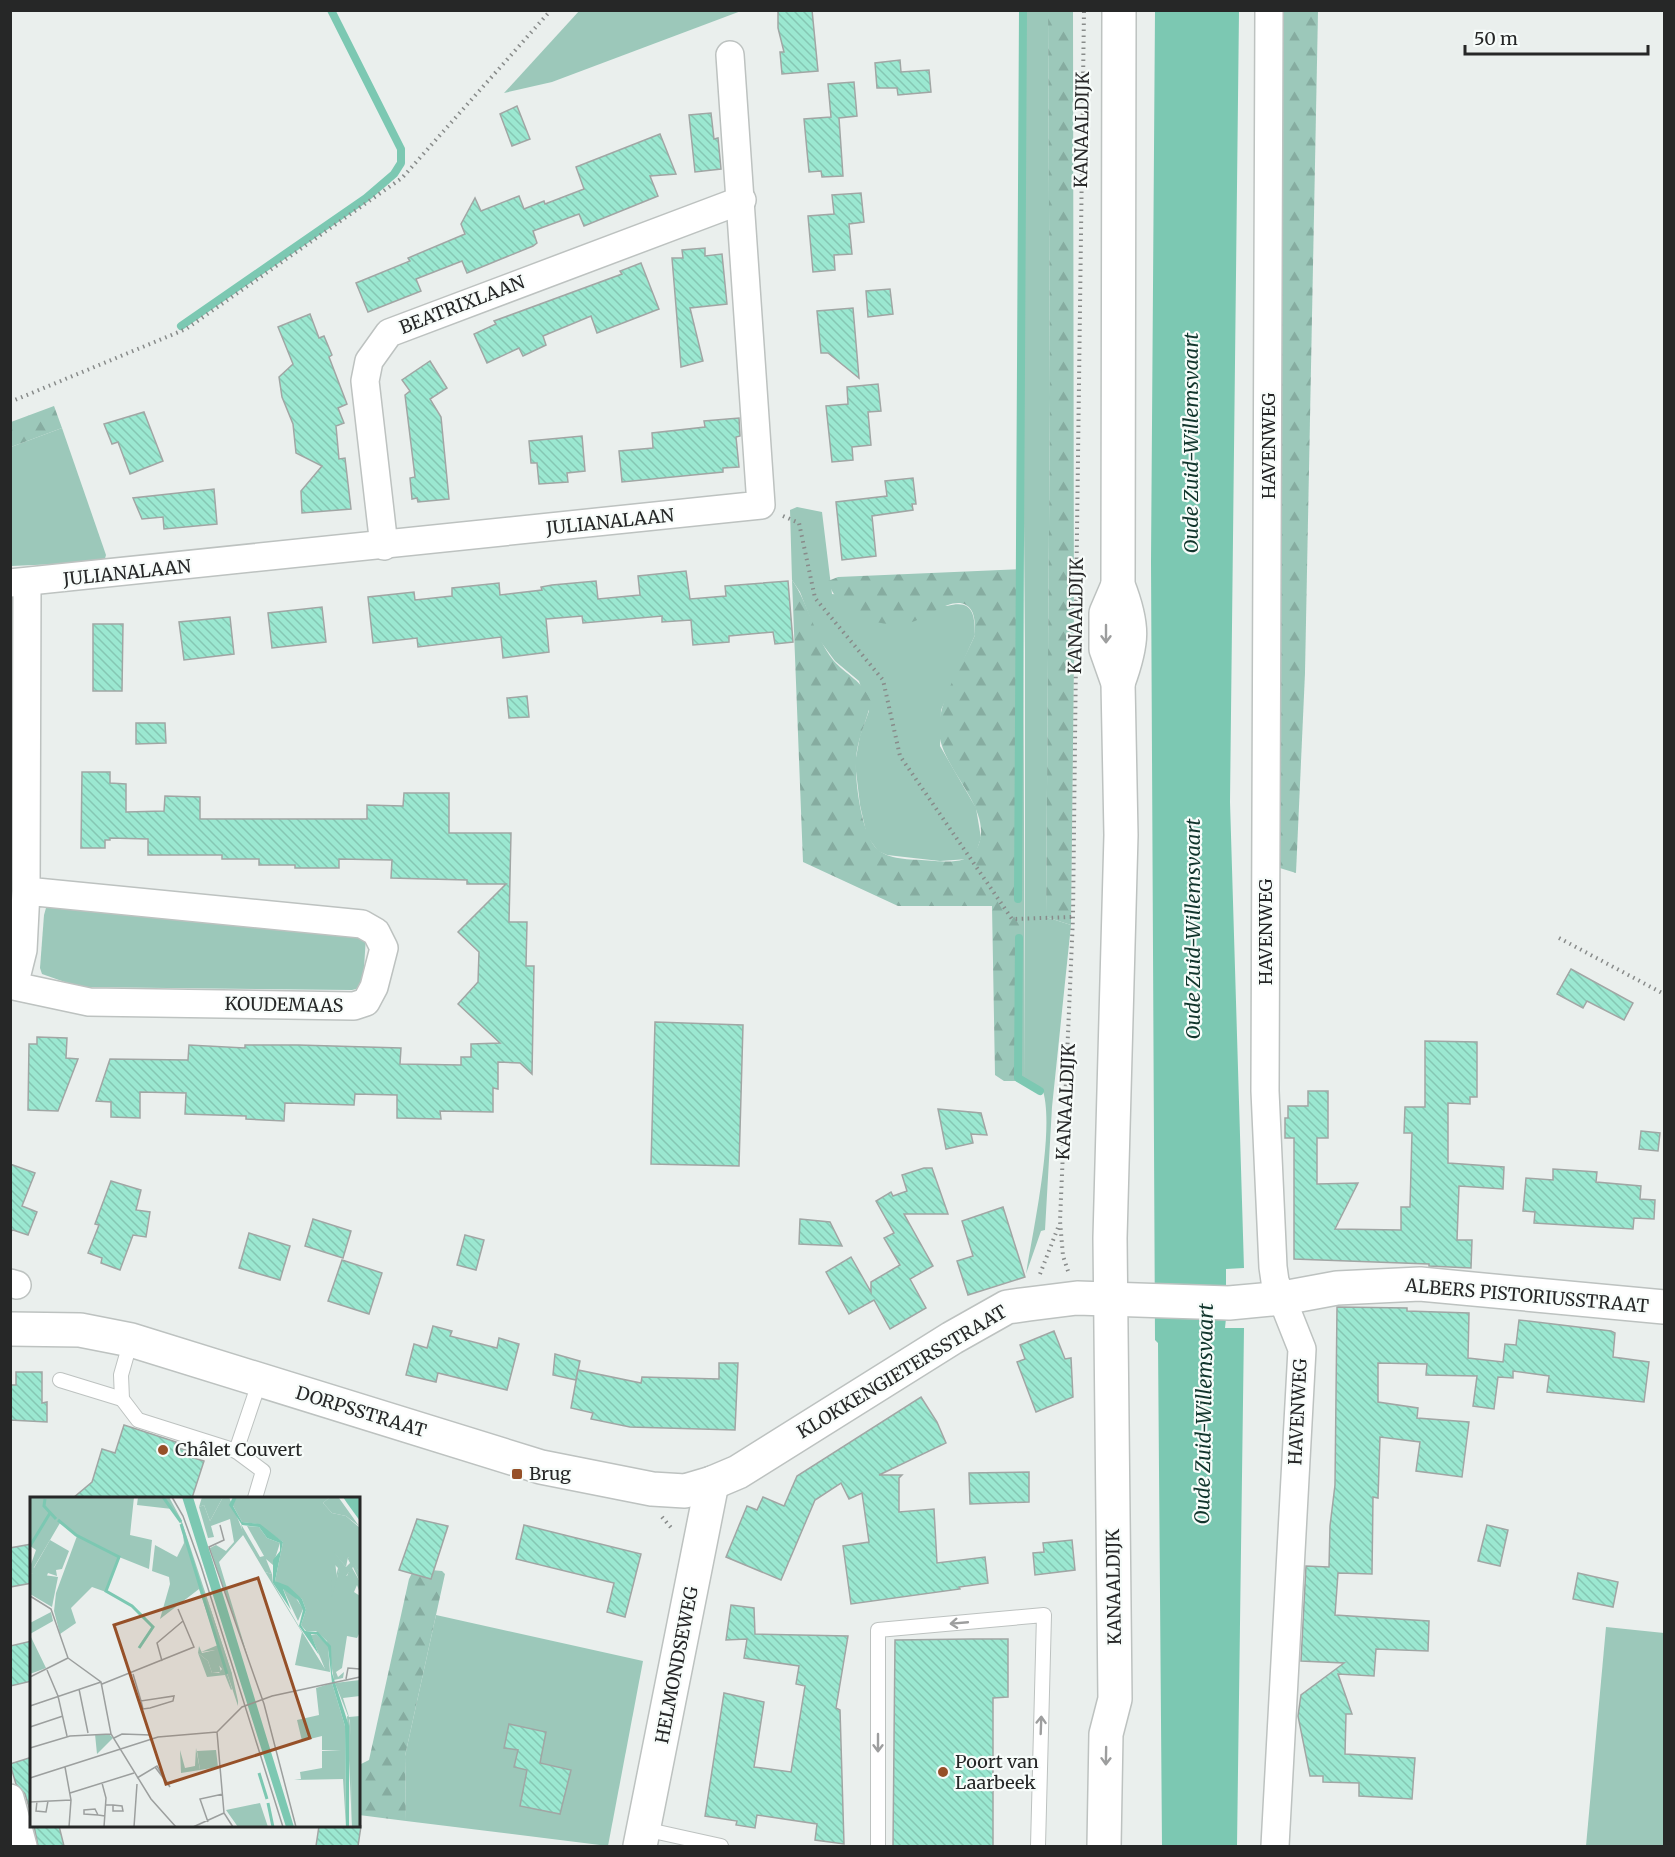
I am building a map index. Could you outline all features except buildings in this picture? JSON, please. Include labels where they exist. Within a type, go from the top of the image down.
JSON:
[{"type":"street","name":"KANAALDIJK","points":[[1104,1846],[1106,1734],[1115,1699],[1110,1299],[1121,835],[1118,683],[1130,650],[1129,614],[1118,585],[1119,10]]},
{"type":"street","name":"HAVENWEG","points":[[1269,10],[1264,1091],[1275,1281],[1302,1349],[1275,1846]]},
{"type":"street","points":[[730,55],[742,200],[761,505]]},
{"type":"street","name":"BEATRIXLAAN","points":[[384,546],[365,381],[369,361],[389,333],[742,200]]},
{"type":"street","name":"JULIANALAAN","points":[[19,584],[761,505]]},
{"type":"street","name":"KOUDEMAAS","points":[[19,584],[26,891],[23,950],[14,986],[89,1002],[354,1006],[366,1002],[384,948],[376,932],[362,924],[26,891]]},
{"type":"street","name":"ALBERS PISTORIUSSTRAAT","points":[[1283,1298],[1337,1288],[1419,1284],[1665,1307]]},
{"type":"street","name":"KLOKKENGIETERSSTRAAT","points":[[712,1483],[738,1472],[1007,1307],[1077,1298],[1229,1303],[1283,1298]]},
{"type":"street","name":"DORPSSTRAAT","points":[[10,1329],[80,1330],[131,1340],[541,1467],[652,1489],[685,1491],[712,1483]]},
{"type":"street","name":"HELMONDSEWEG","points":[[642,1838],[712,1483]]},
{"type":"street","name":"KANAALDIJK","points":[[1115,1699],[1129,1735],[1127,1846]]},
{"type":"street","points":[[10,1798],[23,1846]]},
{"type":"lane","points":[[122,1399],[122,1375],[131,1340]]},
{"type":"lane","points":[[60,1380],[122,1399],[138,1420],[236,1451],[263,1471],[255,1497]]},
{"type":"lane","points":[[236,1451],[260,1380]]},
{"type":"lane","points":[[878,1846],[878,1630],[1044,1615],[1038,1846]]},
{"type":"lane","points":[[642,1838],[721,1846]]},
{"type":"path","points":[[10,402],[186,329],[402,178],[551,10]]},
{"type":"path","name":"KANAALDIJK","points":[[1076,619],[1084,10]]},
{"type":"path","points":[[761,505],[798,523],[815,598],[883,680],[900,756],[1012,919],[1073,917]]},
{"type":"path","name":"KANAALDIJK","points":[[1076,643],[1073,917],[1060,1221],[1064,1256],[1077,1298]]},
{"type":"path","points":[[1559,938],[1665,994]]},
{"type":"path","name":"KANAALDIJK","points":[[1029,1304],[1060,1221]]},
{"type":"green space","points":[[580,10],[741,11],[552,82],[504,93]]},
{"type":"green space","points":[[1020,11],[1048,11],[1050,397],[1046,917],[1071,925],[1052,1107],[1045,1230],[1041,1231],[1026,1274],[1042,1179],[1046,1105],[1042,1088],[1025,1081],[1025,650]]},
{"type":"green space","points":[[1048,11],[1073,11],[1074,656],[1071,925],[1046,917],[1050,397]]},
{"type":"green space","points":[[1277,11],[1318,11],[1305,673],[1296,873],[1270,865]]},
{"type":"green space","points":[[54,406],[62,428],[11,447],[11,422]]},
{"type":"green space","points":[[62,428],[106,555],[104,562],[11,566],[11,447]]},
{"type":"green space","points":[[797,507],[822,512],[832,594],[947,606],[962,604],[967,606],[973,614],[975,635],[941,710],[940,746],[976,808],[981,838],[976,852],[968,859],[940,861],[887,855],[878,851],[867,836],[860,805],[855,763],[860,736],[869,711],[859,681],[835,661],[818,638],[800,592],[792,580],[790,510]]},
{"type":"green space","points":[[1023,569],[1025,1081],[1004,1081],[995,1075],[992,906],[898,906],[803,862],[792,580],[826,650],[838,665],[864,688],[871,701],[858,746],[856,762],[858,797],[864,825],[874,846],[893,857],[952,861],[973,854],[981,835],[980,820],[947,758],[941,743],[939,728],[943,704],[975,635],[972,611],[966,605],[954,603],[915,621],[902,624],[876,622],[863,618],[841,603],[833,593],[828,581],[838,577]]},
{"type":"green space","points":[[53,904],[366,936],[363,984],[360,988],[352,990],[79,987],[42,974],[40,968],[44,915],[46,908]]},
{"type":"green space","points":[[414,1569],[442,1571],[445,1574],[405,1756],[406,1821],[360,1815],[360,1764],[369,1760],[409,1579]]},
{"type":"green space","points":[[436,1615],[643,1661],[608,1846],[406,1821],[405,1756]]},
{"type":"green space","points":[[1606,1627],[1664,1633],[1664,1846],[1586,1846]]},
{"type":"water","name":"Oude Zuid-Willemsvaart","points":[[1155,11],[1239,11],[1230,802],[1244,1268],[1226,1269],[1226,1285],[1229,1289],[1225,1328],[1244,1328],[1237,1846],[1162,1846],[1158,1343],[1155,1340],[1151,562]]},
{"type":"waterway","points":[[181,326],[366,198],[394,174],[401,163],[401,149],[331,10]]},
{"type":"waterway","points":[[1018,899],[1023,10]]},
{"type":"waterway","points":[[1019,938],[1018,1078],[1040,1091]]},
{"type":"place","name":"Châlet Couvert","points":[[163,1450]]},
{"type":"place","name":"Brug","points":[[517,1474]]},
{"type":"place","name":"Poort van Laarbeek","points":[[943,1772]]}]
